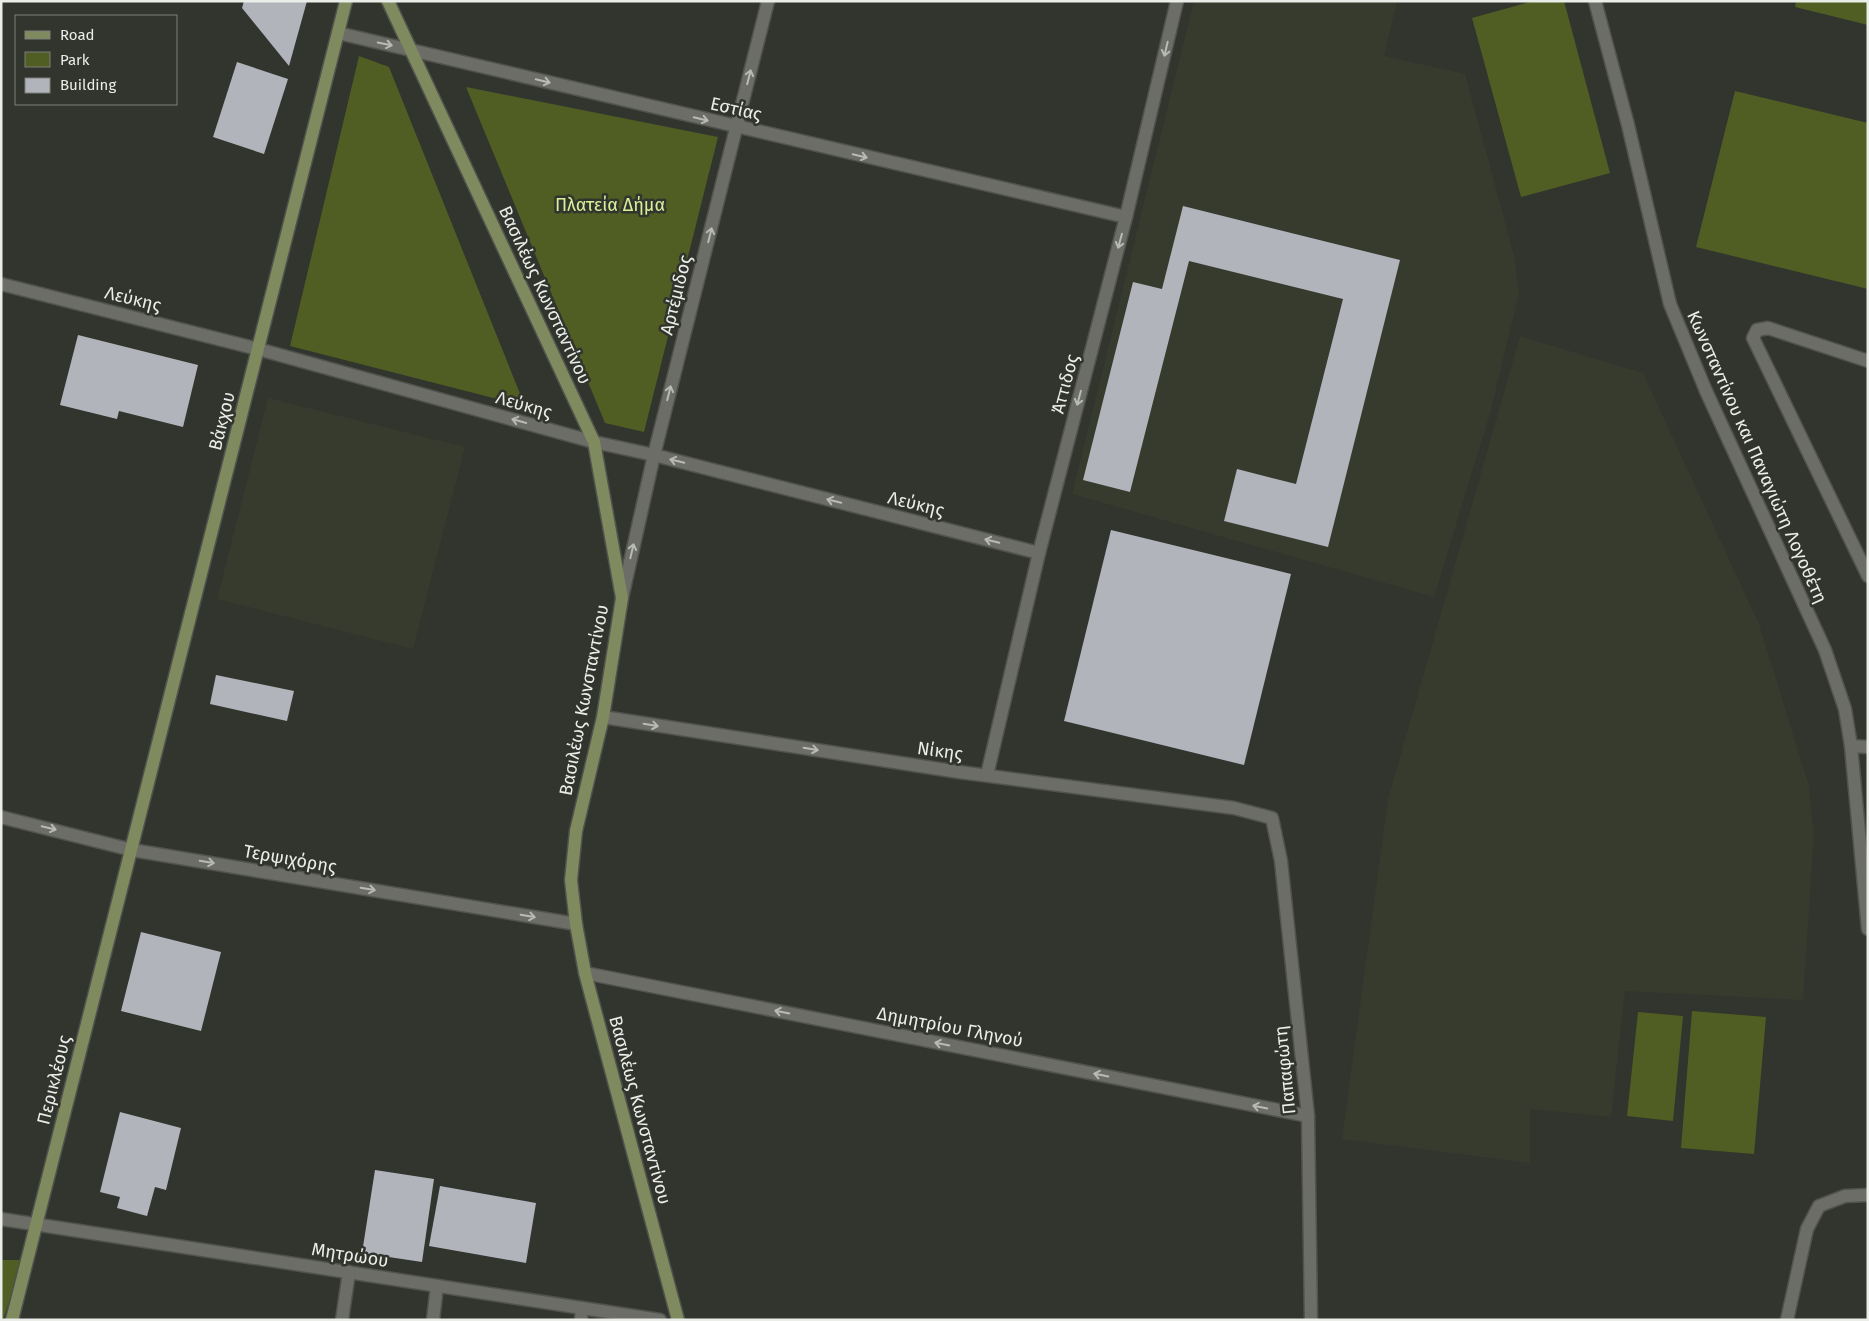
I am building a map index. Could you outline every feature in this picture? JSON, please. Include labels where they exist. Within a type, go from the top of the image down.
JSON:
[{"type":"main road","name":"Βάκχου","points":[[132,850],[346,1]]},
{"type":"main road","name":"Βασιλέως Κωνσταντίνου","points":[[388,1],[594,442],[622,598],[602,717],[576,831],[571,880],[576,924],[585,973],[678,1320]]},
{"type":"main road","name":"Περικλέους","points":[[12,1320],[132,850]]},
{"type":"street","name":"Αρτέμιδος","points":[[622,598],[654,455],[768,1]]},
{"type":"street","name":"Άττιδος","points":[[987,775],[1039,553],[1126,217],[1177,1]]},
{"type":"street","name":"Κωνσταντίνου και Παναγιώτη Λογοθέτη","points":[[1595,1],[1628,125],[1670,304],[1706,391],[1825,650],[1845,709],[1851,746],[1868,929]]},
{"type":"street","name":"Εστίας","points":[[338,33],[737,128],[1126,217]]},
{"type":"street","name":"Λεύκης","points":[[1,284],[258,349],[594,442],[654,455],[1039,553]]},
{"type":"street","points":[[1868,361],[1768,328],[1757,330],[1753,338],[1868,576]]},
{"type":"street","name":"Νίκης","points":[[602,717],[987,775],[1234,808],[1272,818]]},
{"type":"street","points":[[1851,746],[1868,747]]},
{"type":"street","name":"Τερψιχόρης","points":[[1,817],[132,850],[576,924]]},
{"type":"street","name":"Παπαφώτη","points":[[1272,818],[1281,861],[1308,1116],[1311,1320]]},
{"type":"street","name":"Δημητρίου Γληνού","points":[[585,973],[1308,1116]]},
{"type":"street","points":[[1787,1320],[1807,1230],[1819,1206],[1845,1196],[1868,1195]]},
{"type":"street","name":"Μητρώου","points":[[1,1219],[437,1286],[581,1314],[660,1320]]},
{"type":"street","points":[[342,1320],[349,1272]]},
{"type":"street","points":[[433,1320],[437,1286]]},
{"type":"shaded area","points":[[1194,1],[1397,1],[1384,56],[1465,74],[1514,255],[1519,292],[1491,410],[1434,597],[1072,494]]},
{"type":"shaded area","points":[[1520,336],[1643,373],[1759,624],[1809,786],[1814,835],[1803,1000],[1625,991],[1611,1117],[1530,1109],[1530,1163],[1342,1139],[1388,799]]},
{"type":"shaded area","points":[[268,398],[465,447],[413,649],[217,599]]},
{"type":"green space","points":[[1533,1],[1564,1],[1610,173],[1521,197],[1472,18]]},
{"type":"green space","points":[[1796,1],[1868,1],[1868,25],[1795,7]]},
{"type":"green space","points":[[359,56],[389,67],[525,406],[290,346]]},
{"type":"green space","name":"Πλατεία Δήμα","points":[[466,87],[718,137],[644,432],[605,423]]},
{"type":"green space","points":[[1735,91],[1868,123],[1868,289],[1696,247]]},
{"type":"green space","points":[[1692,1011],[1766,1017],[1754,1154],[1681,1148]]},
{"type":"green space","points":[[1638,1012],[1683,1016],[1673,1121],[1627,1116]]},
{"type":"green space","points":[[1,1260],[23,1260],[3,1320],[1,1320]]},
{"type":"building","points":[[244,1],[307,1],[289,66],[242,8]]},
{"type":"building","points":[[237,62],[288,79],[264,154],[213,137]]},
{"type":"building","points":[[1183,206],[1400,260],[1328,547],[1224,521],[1237,469],[1296,484],[1343,299],[1189,261],[1130,492],[1083,480],[1133,282],[1162,289]]},
{"type":"building","points":[[78,335],[198,365],[183,427],[119,411],[117,419],[60,405]]},
{"type":"building","points":[[1111,530],[1291,574],[1244,765],[1064,721]]},
{"type":"building","points":[[216,675],[294,691],[287,721],[210,704]]},
{"type":"building","points":[[141,932],[221,952],[201,1031],[121,1011]]},
{"type":"building","points":[[120,1112],[181,1128],[166,1190],[155,1187],[147,1216],[117,1208],[120,1197],[100,1192]]},
{"type":"building","points":[[375,1170],[434,1179],[422,1262],[362,1253]]},
{"type":"building","points":[[440,1186],[536,1203],[526,1263],[429,1246]]}]
